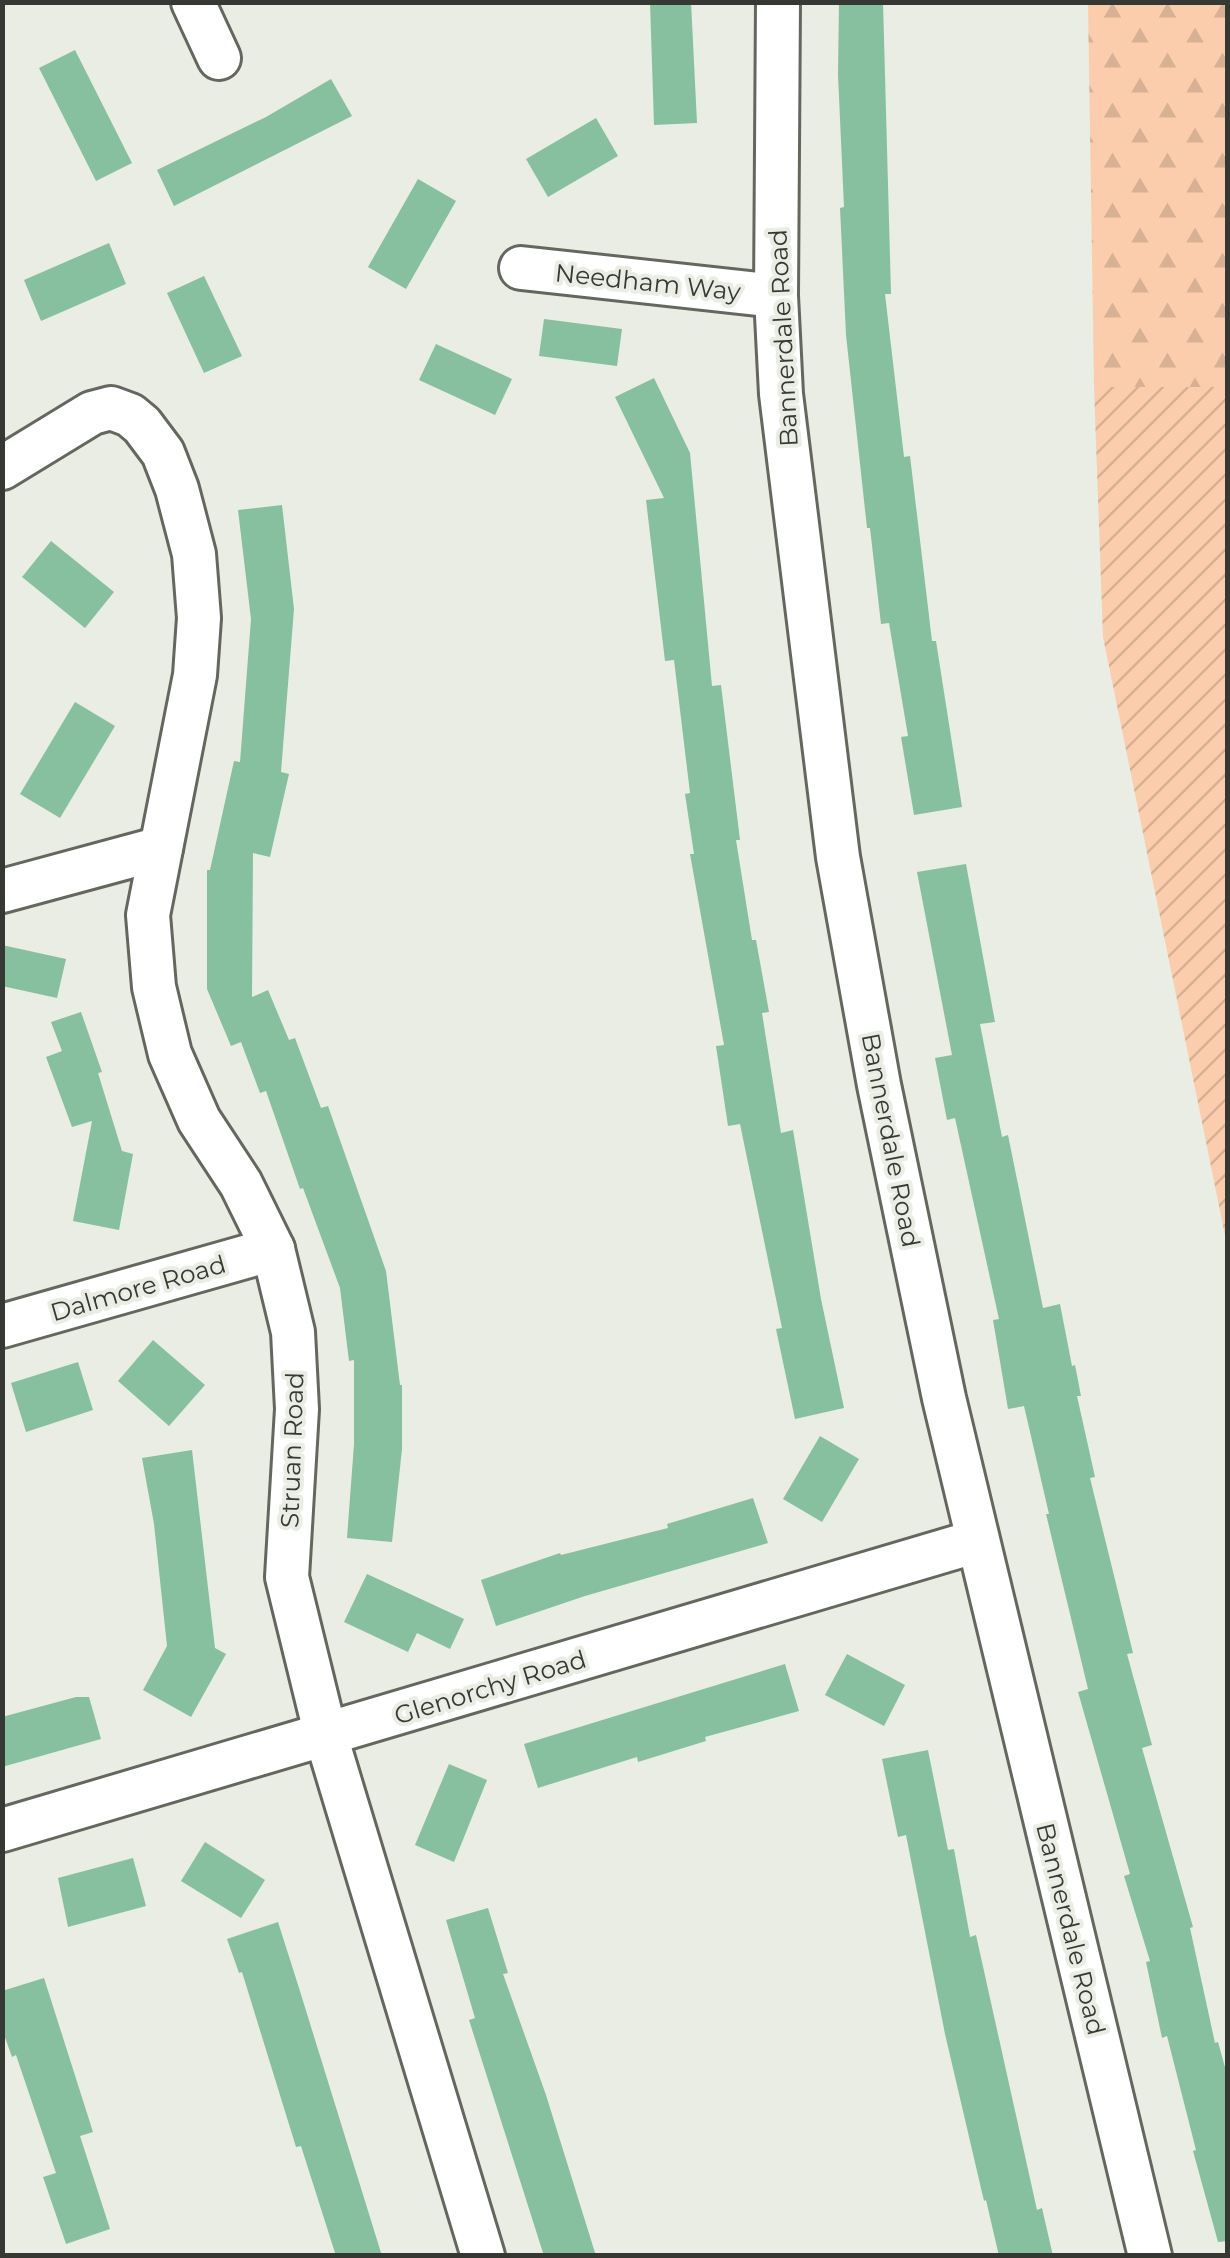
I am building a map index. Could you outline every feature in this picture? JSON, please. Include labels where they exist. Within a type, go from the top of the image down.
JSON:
[{"type":"street","points":[[193,2],[218,58]]},
{"type":"street","name":"Bannerdale Road","points":[[778,2],[776,296],[781,394],[838,857],[879,1085],[944,1398],[1150,2256]]},
{"type":"street","name":"Needham Way","points":[[521,268],[776,296]]},
{"type":"street","name":"Struan Road","points":[[2,468],[104,408],[118,409],[142,424],[163,452],[177,489],[194,554],[199,618],[195,675],[148,915],[154,987],[170,1054],[199,1120],[241,1184],[273,1249],[293,1332],[298,1409],[287,1577],[326,1736],[483,2256]]},
{"type":"street","points":[[2,891],[161,848]]},
{"type":"street","name":"Dalmore Road","points":[[2,1326],[273,1249]]},
{"type":"street","name":"Glenorchy Road","points":[[2,1830],[977,1541]]},
{"type":"green space","points":[[1088,3],[1227,3],[1227,387],[1094,387]]},
{"type":"green space","points":[[1094,387],[1227,387],[1227,1245],[1103,637]]},
{"type":"building","points":[[650,2],[691,2],[697,123],[654,125]]},
{"type":"building","points":[[839,2],[883,2],[891,294],[885,294],[904,457],[910,456],[932,641],[936,641],[962,807],[914,815],[901,737],[908,736],[889,623],[881,624],[867,528],[846,335],[840,208],[844,207]]},
{"type":"building","points":[[75,50],[132,163],[96,181],[39,68]]},
{"type":"building","points":[[331,79],[352,116],[174,206],[157,170],[266,117]]},
{"type":"building","points":[[596,118],[618,156],[548,197],[526,159]]},
{"type":"building","points":[[418,179],[456,201],[406,289],[368,267]]},
{"type":"building","points":[[109,243],[126,284],[41,321],[24,280]]},
{"type":"building","points":[[204,276],[242,356],[204,373],[167,293]]},
{"type":"building","points":[[544,319],[622,329],[617,366],[539,356]]},
{"type":"building","points":[[436,344],[512,379],[495,415],[419,380]]},
{"type":"building","points":[[654,378],[690,453],[712,686],[721,685],[740,840],[736,840],[752,940],[756,940],[769,1012],[762,1013],[781,1133],[793,1130],[844,1408],[795,1419],[776,1329],[782,1328],[740,1124],[728,1126],[716,1046],[724,1045],[690,854],[694,854],[685,794],[690,793],[674,660],[665,661],[646,500],[664,498],[615,397]]},
{"type":"building","points":[[282,505],[294,609],[281,772],[289,774],[270,857],[253,853],[252,997],[268,990],[289,1040],[295,1038],[321,1108],[328,1106],[386,1271],[402,1385],[402,1449],[392,1542],[347,1538],[354,1444],[354,1360],[349,1361],[340,1288],[266,1091],[260,1093],[241,1042],[231,1046],[207,989],[207,870],[234,761],[240,762],[251,619],[238,510]]},
{"type":"building","points":[[51,541],[114,592],[85,628],[22,577]]},
{"type":"building","points":[[75,702],[115,726],[60,818],[20,794]]},
{"type":"building","points":[[966,864],[995,1022],[980,1024],[1002,1137],[1008,1135],[1043,1308],[1060,1304],[1072,1366],[1075,1365],[1081,1396],[1077,1396],[1095,1477],[1090,1478],[1133,1653],[1127,1654],[1152,1745],[1142,1748],[1193,1927],[1190,1928],[1215,2043],[1218,2042],[1228,2078],[1228,2241],[1218,2242],[1167,2036],[1162,2038],[1146,1962],[1150,1961],[1124,1876],[1130,1874],[1078,1692],[1088,1689],[1024,1406],[1008,1409],[993,1320],[999,1319],[955,1118],[947,1120],[935,1058],[952,1055],[917,872]]},
{"type":"building","points":[[2,945],[66,959],[57,998],[2,986]]},
{"type":"building","points":[[81,1012],[102,1072],[98,1073],[122,1151],[133,1154],[119,1230],[73,1221],[92,1121],[72,1127],[46,1057],[62,1051],[51,1022]]},
{"type":"building","points":[[153,1340],[205,1385],[169,1426],[118,1381]]},
{"type":"building","points":[[78,1362],[93,1410],[26,1432],[11,1383]]},
{"type":"building","points":[[820,1436],[859,1459],[822,1522],[783,1499]]},
{"type":"building","points":[[192,1450],[215,1648],[226,1654],[191,1717],[143,1690],[167,1646],[154,1524],[142,1458]]},
{"type":"building","points":[[753,1498],[768,1543],[496,1626],[481,1580],[560,1553],[668,1528],[667,1524]]},
{"type":"building","points":[[367,1574],[464,1619],[450,1649],[417,1633],[408,1652],[344,1622]]},
{"type":"building","points":[[847,1654],[905,1685],[884,1726],[825,1695]]},
{"type":"building","points":[[785,1664],[799,1711],[705,1737],[706,1741],[638,1762],[637,1757],[538,1788],[524,1744]]},
{"type":"building","points":[[89,1697],[101,1739],[2,1767],[2,1717]]},
{"type":"building","points":[[928,1750],[948,1850],[954,1849],[970,1937],[976,1935],[1037,2210],[1042,2208],[1053,2256],[999,2256],[984,2201],[945,2034],[906,1835],[898,1837],[882,1759]]},
{"type":"building","points":[[449,1764],[487,1780],[454,1862],[415,1845]]},
{"type":"building","points":[[205,1842],[265,1880],[241,1918],[181,1881]]},
{"type":"building","points":[[133,1858],[146,1906],[68,1927],[58,1878]]},
{"type":"building","points":[[488,1908],[508,1973],[503,1974],[596,2256],[544,2256],[469,2020],[475,2018],[446,1920]]},
{"type":"building","points":[[278,1922],[382,2256],[336,2256],[301,2146],[296,2147],[242,1972],[239,1973],[227,1939]]},
{"type":"building","points":[[44,1978],[93,2132],[80,2136],[110,2229],[66,2244],[43,2177],[56,2173],[16,2055],[12,2057],[2,2029],[2,1991]]}]
